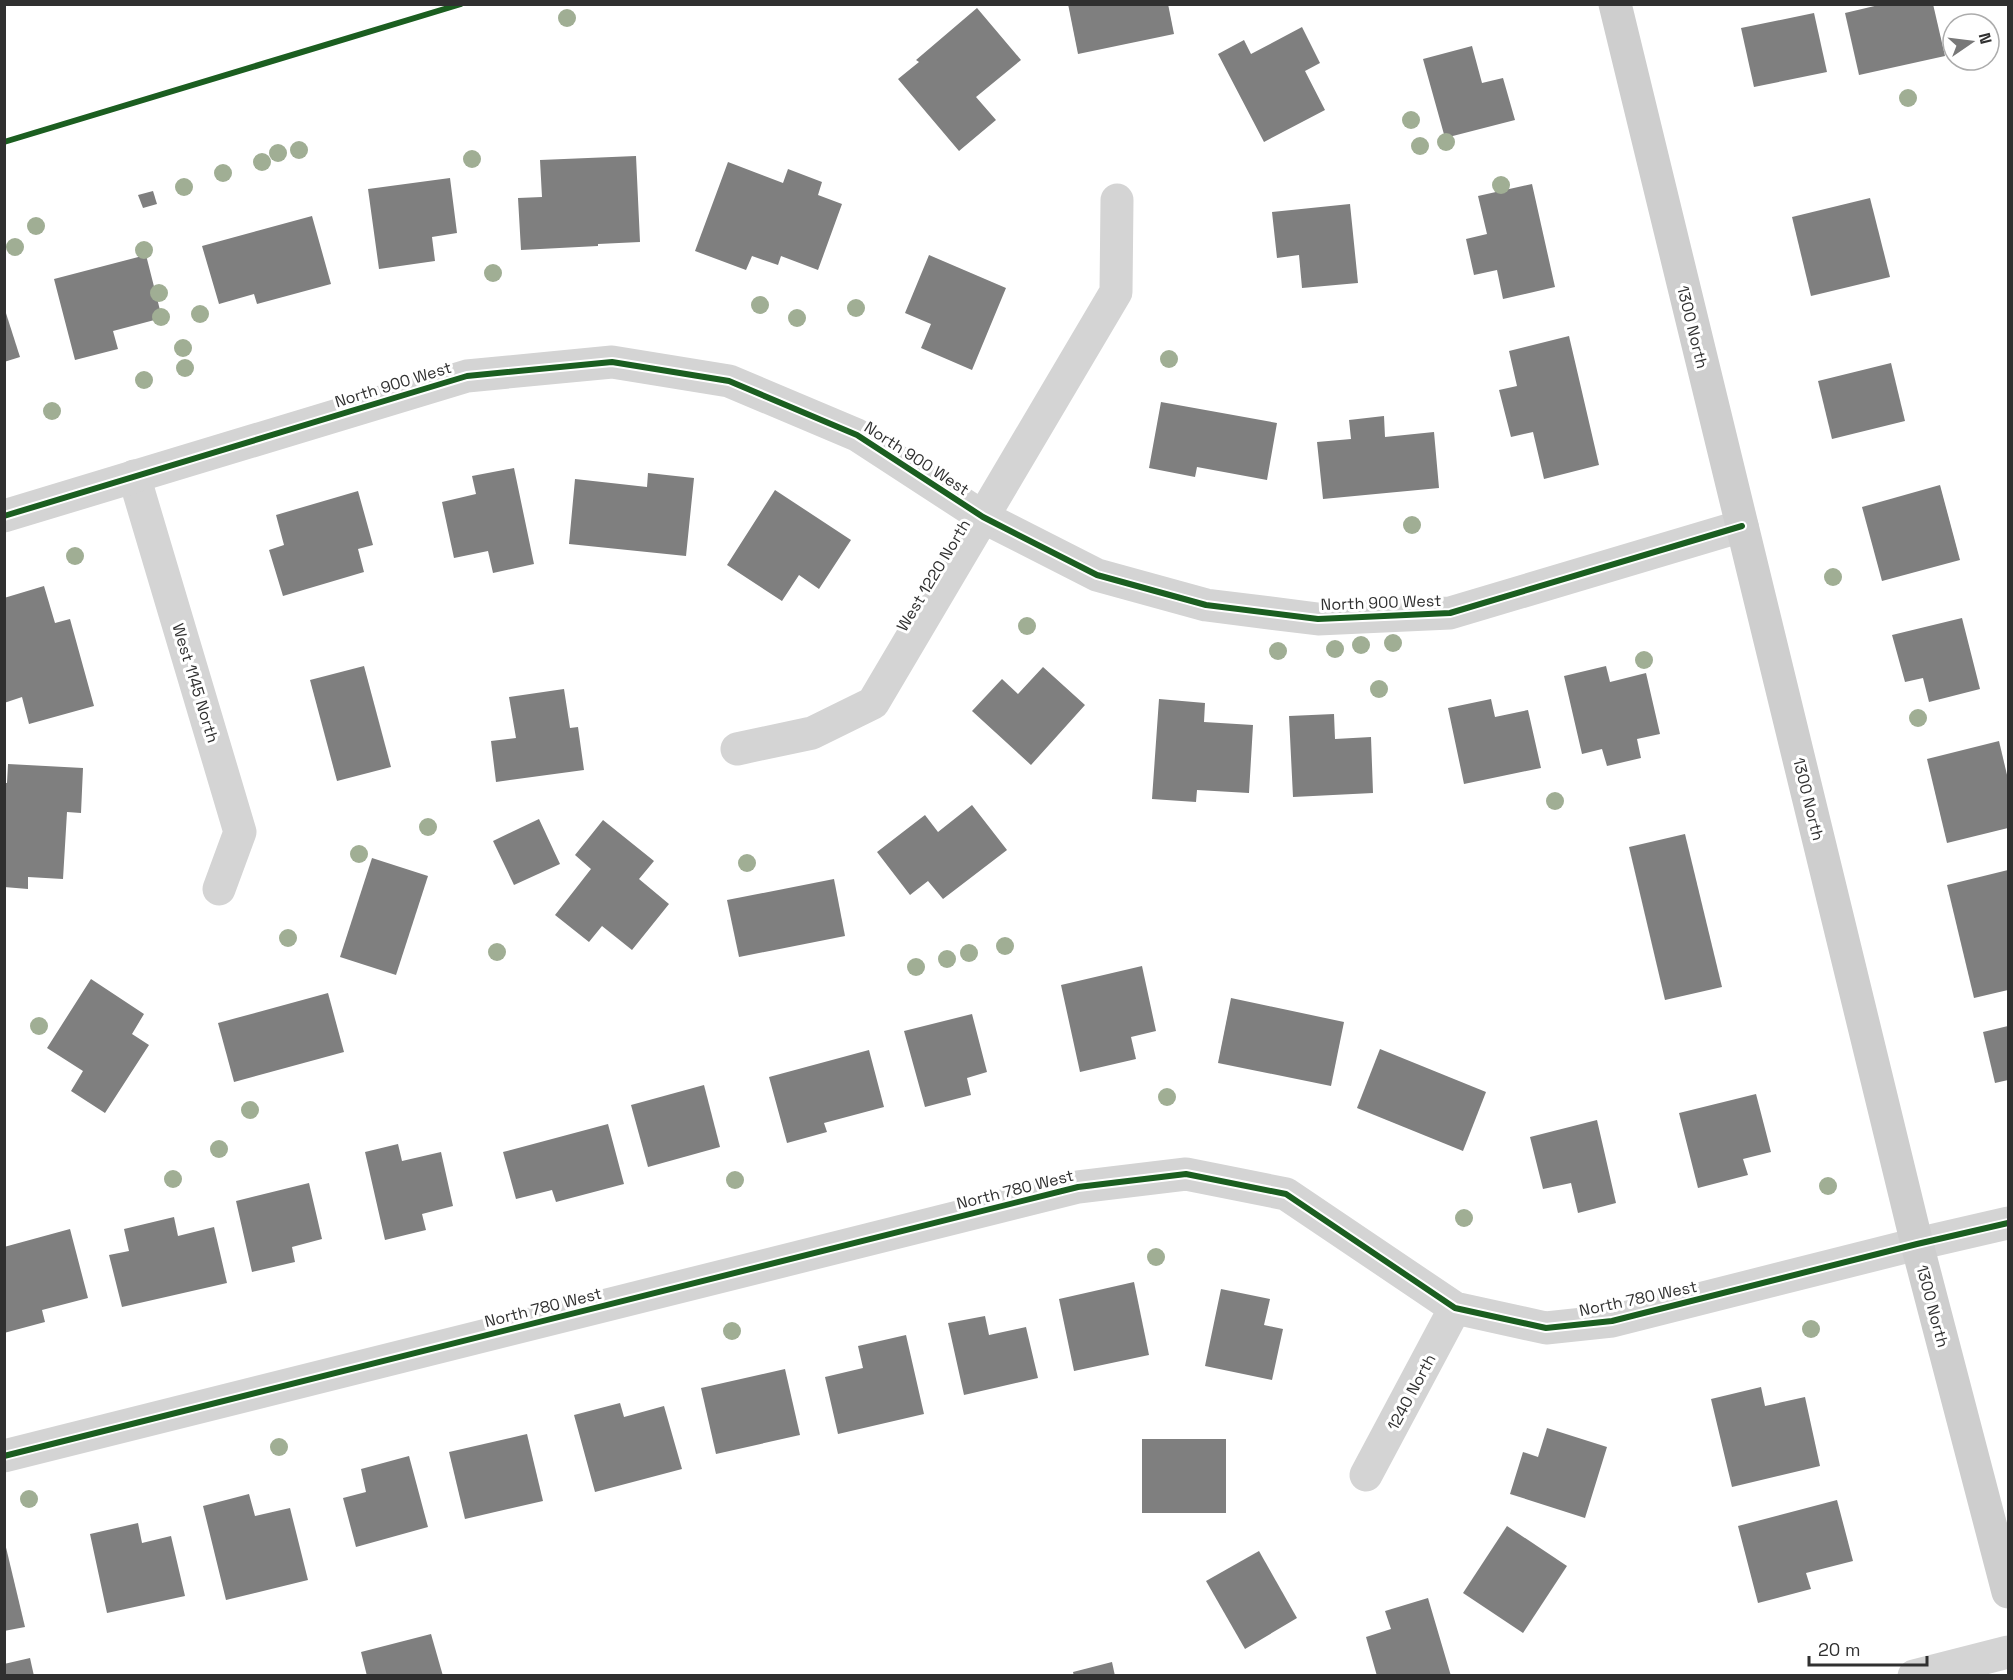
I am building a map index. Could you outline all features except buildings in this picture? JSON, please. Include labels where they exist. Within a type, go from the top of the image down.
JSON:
[{"type":"street","name":"1300 North","points":[[1615,4],[1917,1244],[2008,1592]]},
{"type":"street","name":"West 1220 North","points":[[737,749],[812,733],[873,702],[1116,292],[1117,200]]},
{"type":"street","name":"North 900 West","points":[[4,516],[467,376],[612,362],[729,381],[857,435],[983,517],[1097,575],[1206,605],[1318,619],[1450,613],[1742,526]]},
{"type":"street","name":"West 1145 North","points":[[134,476],[240,832],[219,890]]},
{"type":"street","name":"North 780 West","points":[[4,1456],[1078,1187],[1186,1174],[1286,1194],[1455,1308],[1545,1329],[1612,1321],[2008,1223]]},
{"type":"street","name":"1240 North","points":[[1366,1475],[1455,1308]]},
{"type":"street","points":[[1914,1676],[2008,1652]]},
{"type":"cycle path","points":[[4,142],[461,4]]},
{"type":"cycle path","points":[[4,516],[467,376],[612,362],[729,381],[857,435],[983,517],[1097,575],[1206,605],[1318,619],[1450,613],[1742,526]]},
{"type":"cycle path","points":[[4,1456],[1078,1187],[1186,1174],[1286,1194],[1455,1308],[1546,1328],[1612,1321],[2008,1223]]}]
